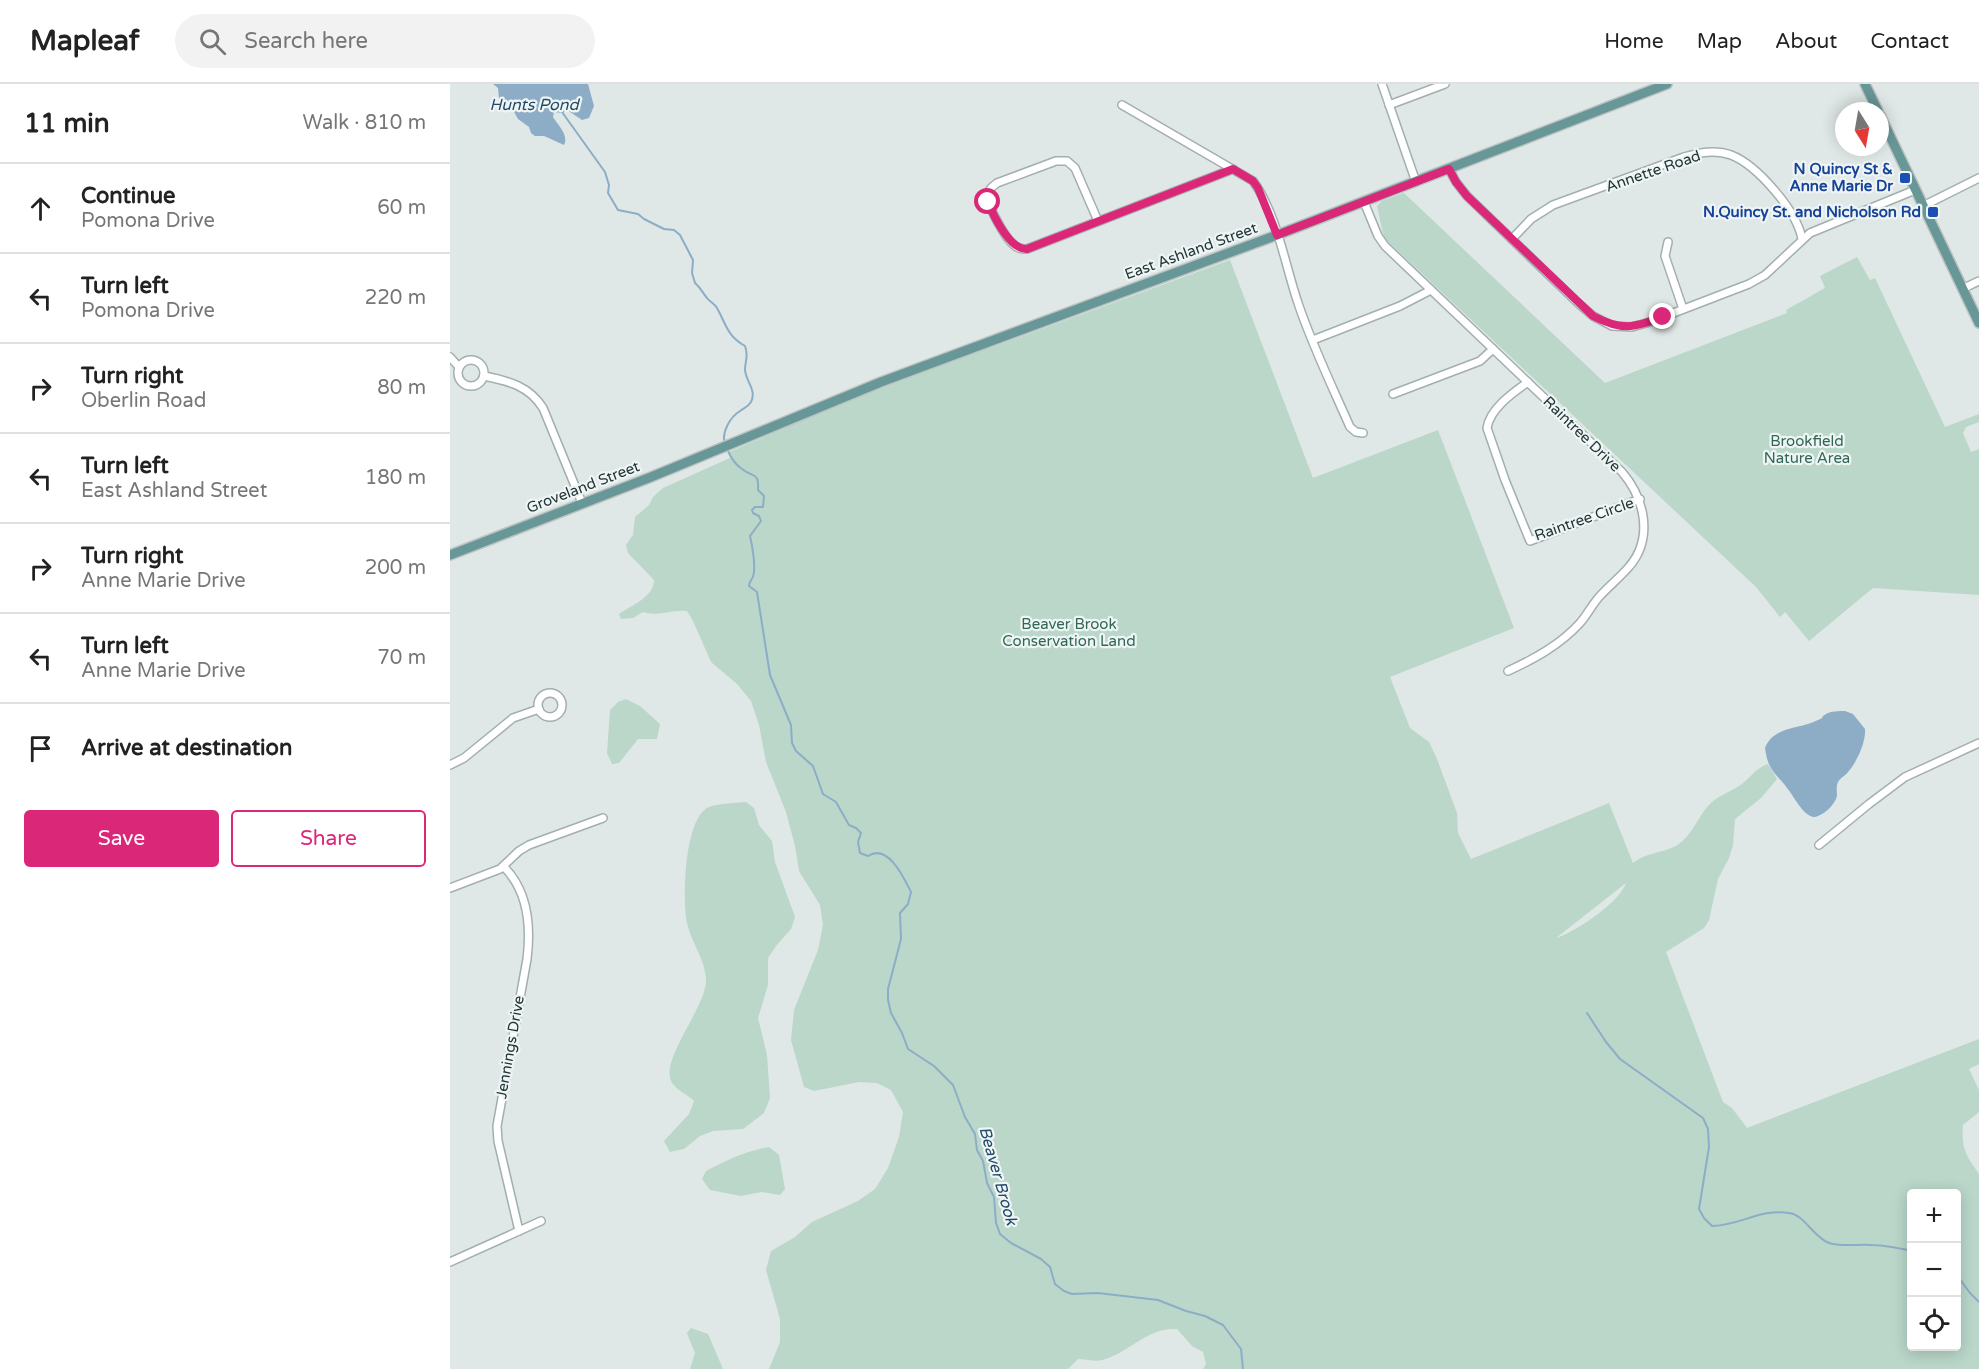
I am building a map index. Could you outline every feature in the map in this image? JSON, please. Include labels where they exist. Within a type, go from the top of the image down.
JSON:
[{"type":"main road","name":"East Ashland Street","points":[[725,446],[881,382],[1277,235],[1667,84]]},
{"type":"main road","points":[[1865,84],[1874,102]]},
{"type":"main road","points":[[1889,134],[1979,323]]},
{"type":"main road","name":"Groveland Street","points":[[450,555],[725,446]]},
{"type":"street","points":[[1382,84],[1416,182]]},
{"type":"street","points":[[1389,105],[1445,84]]},
{"type":"street","points":[[1122,105],[1253,181],[1277,235],[1298,305],[1350,427],[1363,434]]},
{"type":"street","name":"Annette Road","points":[[1512,239],[1531,219],[1553,206],[1684,157],[1702,152],[1714,152],[1730,154],[1747,164],[1762,178],[1795,219],[1802,239]]},
{"type":"street","points":[[1098,221],[1075,168],[1067,161],[1056,161],[998,183],[990,188],[987,195],[989,206],[1010,240],[1019,248],[1027,249],[1233,169]]},
{"type":"street","points":[[1449,169],[1467,196],[1593,316],[1612,326],[1632,327],[1749,284],[1765,275],[1802,239],[1818,228],[1915,190]]},
{"type":"street","points":[[1923,206],[1979,178]]},
{"type":"street","name":"Raintree Drive","points":[[1364,202],[1378,236],[1385,246],[1622,472],[1631,482],[1640,499],[1644,526],[1637,555],[1629,567],[1598,598],[1579,624],[1540,656],[1508,671]]},
{"type":"street","points":[[1668,242],[1665,256],[1683,309]]},
{"type":"street","points":[[1962,289],[1979,281]]},
{"type":"street","points":[[1313,340],[1400,306],[1431,290]]},
{"type":"street","points":[[1394,394],[1480,361],[1493,349]]},
{"type":"street","points":[[450,357],[459,367],[459,379],[465,385],[477,385],[484,376]]},
{"type":"street","points":[[459,367],[465,361],[474,360],[481,364],[484,376]]},
{"type":"street","points":[[484,376],[507,380],[536,397],[543,408],[582,503]]},
{"type":"street","name":"Raintree Circle","points":[[1528,382],[1488,419],[1487,428],[1530,541],[1640,499]]},
{"type":"street","points":[[450,765],[464,758],[513,718],[538,709]]},
{"type":"street","points":[[1820,844],[1905,777],[1979,743]]},
{"type":"street","points":[[450,888],[504,867],[519,851],[529,845],[603,818]]},
{"type":"street","name":"Jennings Drive","points":[[504,867],[515,880],[522,898],[529,933],[497,1126],[498,1141],[519,1231]]},
{"type":"street","points":[[450,1262],[541,1221]]},
{"type":"green space","name":"Brookfield Nature Area","points":[[1404,193],[1605,383],[1787,313],[1786,310],[1825,288],[1820,276],[1857,257],[1870,280],[1875,278],[1945,427],[1979,414],[1979,422],[1966,427],[1963,433],[1971,452],[1979,449],[1979,595],[1873,588],[1809,641],[1785,612],[1780,617],[1756,587],[1384,238],[1377,206],[1382,201]]},
{"type":"green space","name":"Beaver Brook Conservation Land","points":[[1230,260],[1313,478],[1438,430],[1514,628],[1390,677],[1410,728],[1429,742],[1437,759],[1457,813],[1458,833],[1471,859],[1609,803],[1633,863],[1643,857],[1676,846],[1690,833],[1711,803],[1768,764],[1777,779],[1761,798],[1735,819],[1733,845],[1718,879],[1709,920],[1704,928],[1666,952],[1723,1102],[1732,1108],[1747,1128],[1979,1039],[1979,1064],[1969,1069],[1979,1090],[1979,1112],[1963,1125],[1963,1140],[1965,1151],[1979,1174],[1979,1369],[1203,1369],[1206,1364],[1203,1352],[1192,1346],[1177,1329],[1166,1329],[1147,1336],[1112,1357],[1093,1361],[1078,1359],[1068,1369],[769,1369],[780,1342],[780,1319],[766,1270],[771,1251],[795,1237],[812,1222],[858,1201],[875,1189],[888,1168],[899,1137],[903,1112],[891,1090],[877,1083],[859,1082],[814,1091],[804,1087],[791,1040],[794,1010],[818,950],[823,925],[820,905],[799,871],[786,812],[766,762],[759,725],[751,701],[737,684],[711,662],[687,611],[654,614],[643,612],[633,618],[621,619],[619,614],[646,596],[654,580],[628,553],[626,545],[633,535],[635,517],[663,488],[732,457],[729,452],[880,387],[931,369],[929,364],[986,343],[990,348]],"holes":[[[1626,883],[1622,891],[1596,916],[1556,938]]]},
{"type":"green space","points":[[626,699],[640,706],[660,724],[657,739],[638,739],[619,763],[612,764],[607,753],[610,710],[618,702]]},
{"type":"green space","points":[[746,802],[754,808],[759,825],[772,841],[775,862],[795,917],[791,929],[768,958],[768,985],[758,1018],[767,1055],[770,1098],[764,1113],[743,1129],[713,1131],[700,1136],[684,1149],[670,1152],[664,1141],[689,1114],[694,1101],[673,1084],[670,1075],[671,1063],[699,1004],[706,979],[685,912],[685,879],[690,842],[694,826],[701,814],[709,807]]},
{"type":"green space","points":[[769,1147],[779,1155],[785,1189],[780,1195],[762,1192],[741,1196],[710,1190],[702,1179],[706,1171],[721,1163],[744,1153]]},
{"type":"green space","points":[[691,1328],[708,1334],[723,1369],[690,1369],[695,1353],[687,1333]]},
{"type":"water","name":"Hunts Pond","points":[[493,84],[588,84],[594,106],[589,118],[582,120],[567,110],[563,113],[554,112],[553,117],[564,134],[564,145],[531,133],[529,127],[518,119],[513,110],[499,98],[498,88]]},
{"type":"water","points":[[1845,711],[1853,714],[1865,729],[1862,746],[1851,768],[1838,782],[1837,796],[1830,808],[1814,817],[1805,812],[1774,772],[1768,762],[1765,748],[1774,736],[1781,732],[1811,723],[1830,712]]},
{"type":"waterway","name":"Beaver Brook","points":[[562,112],[605,172],[609,185],[608,193],[618,210],[638,214],[680,235],[693,260],[692,273],[695,283],[716,307],[731,334],[745,346],[747,356],[745,370],[753,398],[749,405],[730,421],[725,430],[725,444]]},
{"type":"waterway","name":"Beaver Brook","points":[[727,449],[738,465],[756,477],[758,490],[764,496],[763,507],[755,507],[752,510],[761,521],[750,536],[754,568],[749,586],[757,592],[770,675],[791,725],[792,743],[796,751],[813,766],[823,794],[836,802],[849,825],[861,833],[858,842],[860,853],[868,856],[875,853],[882,854],[889,858],[900,871],[911,892],[908,904],[900,913],[901,939],[888,989],[891,1013],[908,1049],[934,1066],[953,1085],[965,1117],[975,1134],[977,1150],[983,1161],[987,1183],[994,1197],[996,1223],[1000,1234],[1050,1267],[1055,1284],[1064,1291],[1072,1294],[1098,1293],[1158,1300],[1205,1316],[1223,1325],[1241,1349],[1243,1369]]},
{"type":"waterway","points":[[1587,1013],[1620,1059],[1703,1118],[1708,1129],[1709,1147],[1699,1209],[1712,1226],[1769,1213],[1789,1213],[1800,1218],[1818,1236],[1829,1243],[1907,1250]]},
{"type":"waterway","points":[[1961,1281],[1979,1302]]},
{"type":"place","name":"N Quincy St & Anne Marie Dr","points":[[1905,178]]},
{"type":"place","name":"N.Quincy St. and Nicholson Rd","points":[[1933,212]]},
{"type":"route","points":[[988,202],[1012,243],[1019,248],[1027,249],[1233,169],[1253,181],[1258,188],[1277,235],[1449,169],[1467,196],[1593,316],[1612,326],[1632,327],[1663,317]]}]
